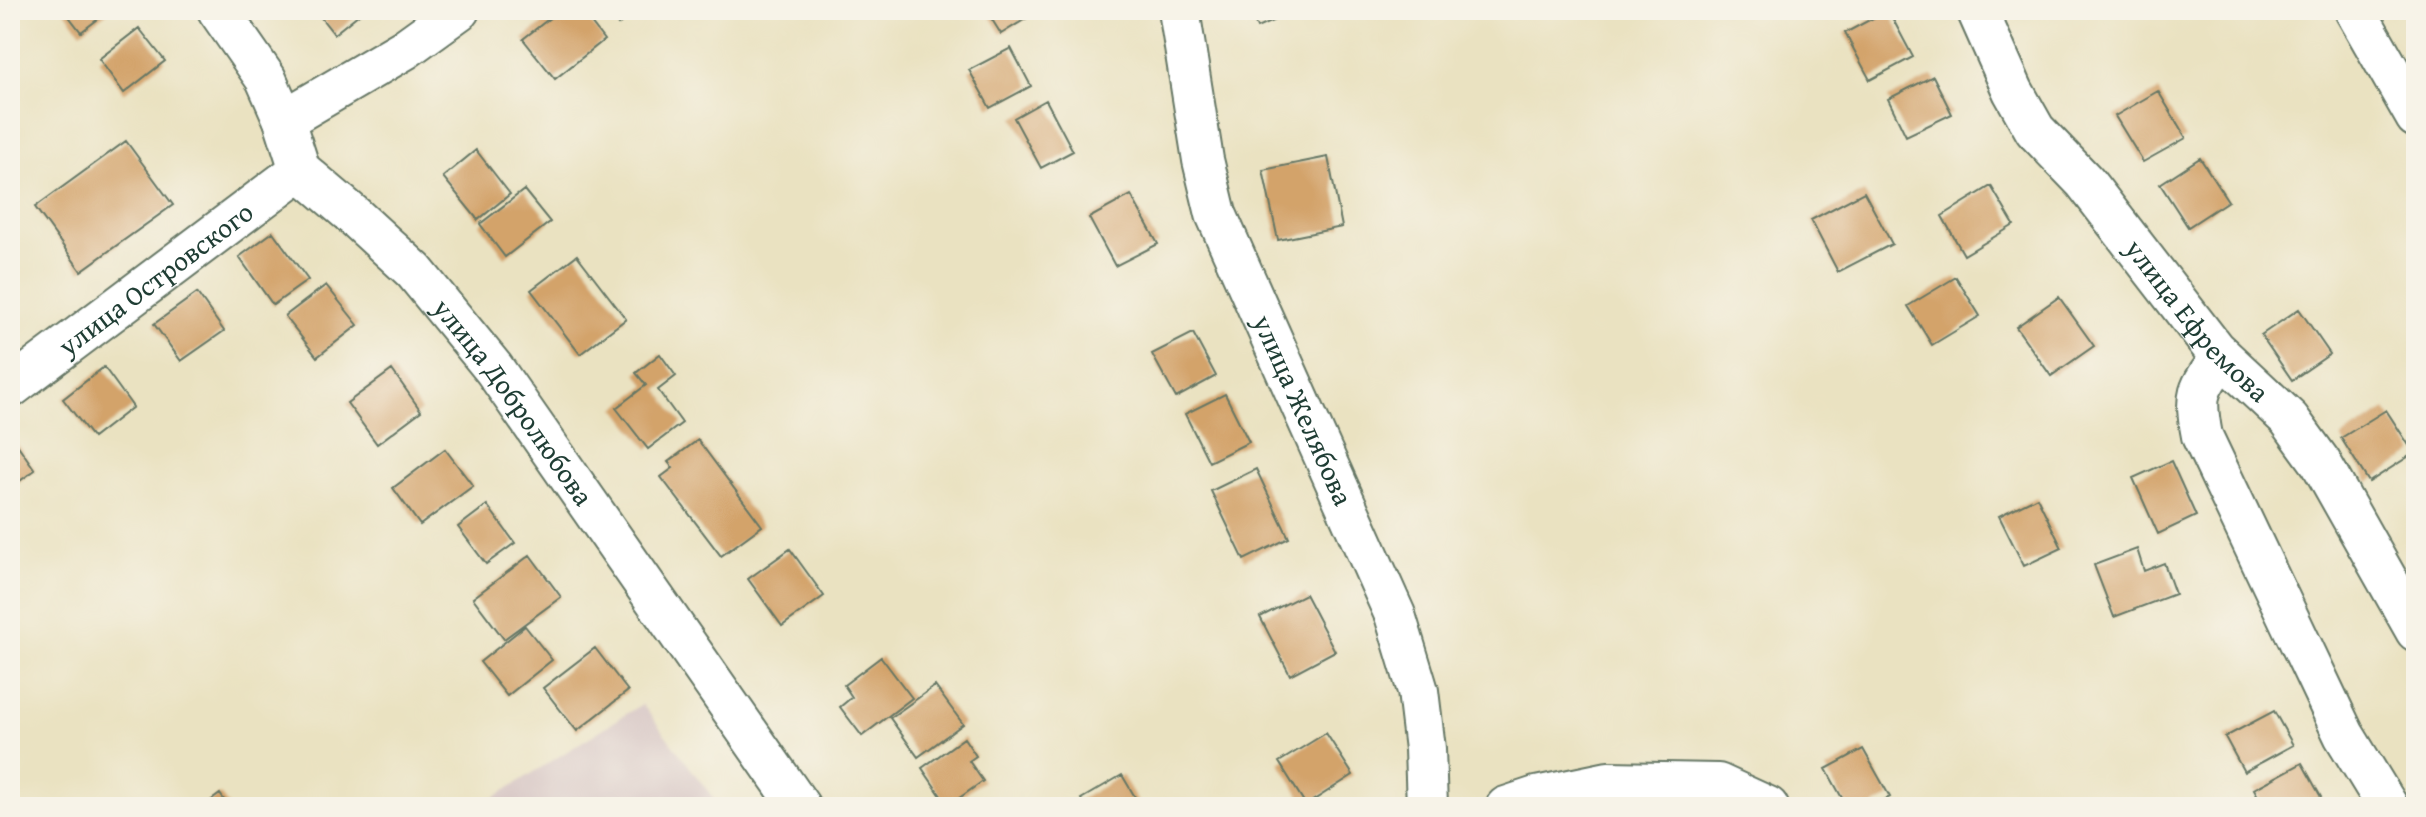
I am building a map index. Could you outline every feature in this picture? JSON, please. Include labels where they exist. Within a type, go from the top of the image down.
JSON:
[{"type":"street","points":[[218,10],[266,79],[284,120],[300,170]]},
{"type":"street","points":[[284,120],[405,49],[459,10]]},
{"type":"street","name":"улица Желябова","points":[[1179,10],[1203,160],[1216,214],[1395,615],[1418,691],[1425,749],[1427,807]]},
{"type":"street","name":"улица Ефремова","points":[[1977,10],[2013,91],[2035,130],[2085,182],[2222,357],[2289,419],[2321,463],[2416,631]]},
{"type":"street","points":[[2355,10],[2416,117]]},
{"type":"street","name":"улица Островского","points":[[10,388],[300,170]]},
{"type":"street","name":"улица Добролюбова","points":[[300,170],[414,271],[494,369],[800,807]]},
{"type":"street","points":[[2222,357],[2201,385],[2196,406],[2202,436],[2344,735],[2388,807]]},
{"type":"street","points":[[1506,807],[1536,797],[1608,782],[1718,784],[1768,807]]},
{"type":"shaded area","points":[[642,704],[720,807],[479,807]]},
{"type":"building","points":[[64,10],[110,10],[81,32]]},
{"type":"building","points":[[315,10],[364,10],[334,34]]},
{"type":"building","points":[[560,10],[581,10],[604,40],[555,79],[523,39]]},
{"type":"building","points":[[607,10],[637,10],[618,25]]},
{"type":"building","points":[[986,10],[1040,10],[1001,34]]},
{"type":"building","points":[[1249,10],[1297,10],[1257,28]]},
{"type":"building","points":[[1888,10],[1913,57],[1870,80],[1845,33]]},
{"type":"building","points":[[139,28],[165,61],[124,93],[99,59]]},
{"type":"building","points":[[1011,48],[1031,86],[990,108],[969,70]]},
{"type":"building","points":[[1933,76],[1952,114],[1906,136],[1888,99]]},
{"type":"building","points":[[2158,91],[2186,138],[2143,162],[2115,116]]},
{"type":"building","points":[[1046,100],[1073,151],[1041,168],[1014,118]]},
{"type":"building","points":[[126,141],[173,205],[81,271],[35,207]]},
{"type":"building","points":[[476,150],[510,194],[478,220],[443,177]]},
{"type":"building","points":[[1328,157],[1342,227],[1278,240],[1263,170]]},
{"type":"building","points":[[2200,158],[2228,201],[2188,227],[2160,184]]},
{"type":"building","points":[[1991,186],[2014,225],[1964,255],[1942,216]]},
{"type":"building","points":[[524,190],[550,222],[505,257],[480,224]]},
{"type":"building","points":[[1864,192],[1892,244],[1838,272],[1811,220]]},
{"type":"building","points":[[1131,195],[1158,244],[1115,266],[1089,218]]},
{"type":"building","points":[[273,232],[308,280],[273,305],[239,257]]},
{"type":"building","points":[[577,255],[626,319],[580,354],[531,290]]},
{"type":"building","points":[[1956,277],[1980,316],[1932,345],[1908,306]]},
{"type":"building","points":[[326,285],[358,325],[317,357],[285,316]]},
{"type":"building","points":[[197,293],[224,331],[181,361],[154,324]]},
{"type":"building","points":[[2059,297],[2094,346],[2051,376],[2016,327]]},
{"type":"building","points":[[2299,309],[2330,354],[2292,380],[2261,335]]},
{"type":"building","points":[[1193,333],[1216,376],[1176,398],[1152,354]]},
{"type":"building","points":[[660,354],[676,376],[658,390],[682,423],[648,449],[616,408],[646,385],[636,373]]},
{"type":"building","points":[[104,367],[133,407],[93,438],[63,399]]},
{"type":"building","points":[[392,370],[421,411],[377,444],[347,403]]},
{"type":"building","points":[[1225,394],[1249,442],[1209,462],[1185,414]]},
{"type":"building","points":[[2386,410],[2414,453],[2369,482],[2341,438]]},
{"type":"building","points":[[10,434],[35,470],[10,488]]},
{"type":"building","points":[[698,440],[762,526],[721,556],[661,477],[673,468],[668,462]]},
{"type":"building","points":[[445,449],[473,486],[420,525],[393,488]]},
{"type":"building","points":[[2171,461],[2196,516],[2158,534],[2133,478]]},
{"type":"building","points":[[1256,469],[1289,538],[1244,560],[1211,491]]},
{"type":"building","points":[[2037,497],[2062,548],[2024,566],[1999,516]]},
{"type":"building","points":[[487,505],[515,543],[486,564],[458,527]]},
{"type":"building","points":[[790,549],[824,596],[782,626],[748,579]]},
{"type":"building","points":[[2137,549],[2144,571],[2164,563],[2175,594],[2114,617],[2094,565]]},
{"type":"building","points":[[530,555],[561,597],[504,639],[473,598]]},
{"type":"building","points":[[1305,594],[1335,651],[1290,675],[1260,617]]},
{"type":"building","points":[[525,626],[552,660],[507,696],[480,662]]},
{"type":"building","points":[[595,648],[628,691],[577,731],[543,688]]},
{"type":"building","points":[[881,657],[912,698],[862,736],[840,707],[852,697],[844,685]]},
{"type":"building","points":[[935,686],[963,724],[918,757],[890,718]]},
{"type":"building","points":[[2274,711],[2293,745],[2244,772],[2225,737]]},
{"type":"building","points":[[1326,733],[1353,775],[1306,805],[1279,762]]},
{"type":"building","points":[[964,738],[976,756],[969,761],[983,781],[948,806],[922,768]]},
{"type":"building","points":[[1863,749],[1890,797],[1871,807],[1847,807],[1826,769]]},
{"type":"building","points":[[2302,763],[2321,797],[2303,807],[2264,807],[2254,789]]},
{"type":"building","points":[[1122,775],[1141,807],[1086,807],[1081,799]]},
{"type":"building","points":[[220,794],[229,807],[202,807]]}]
